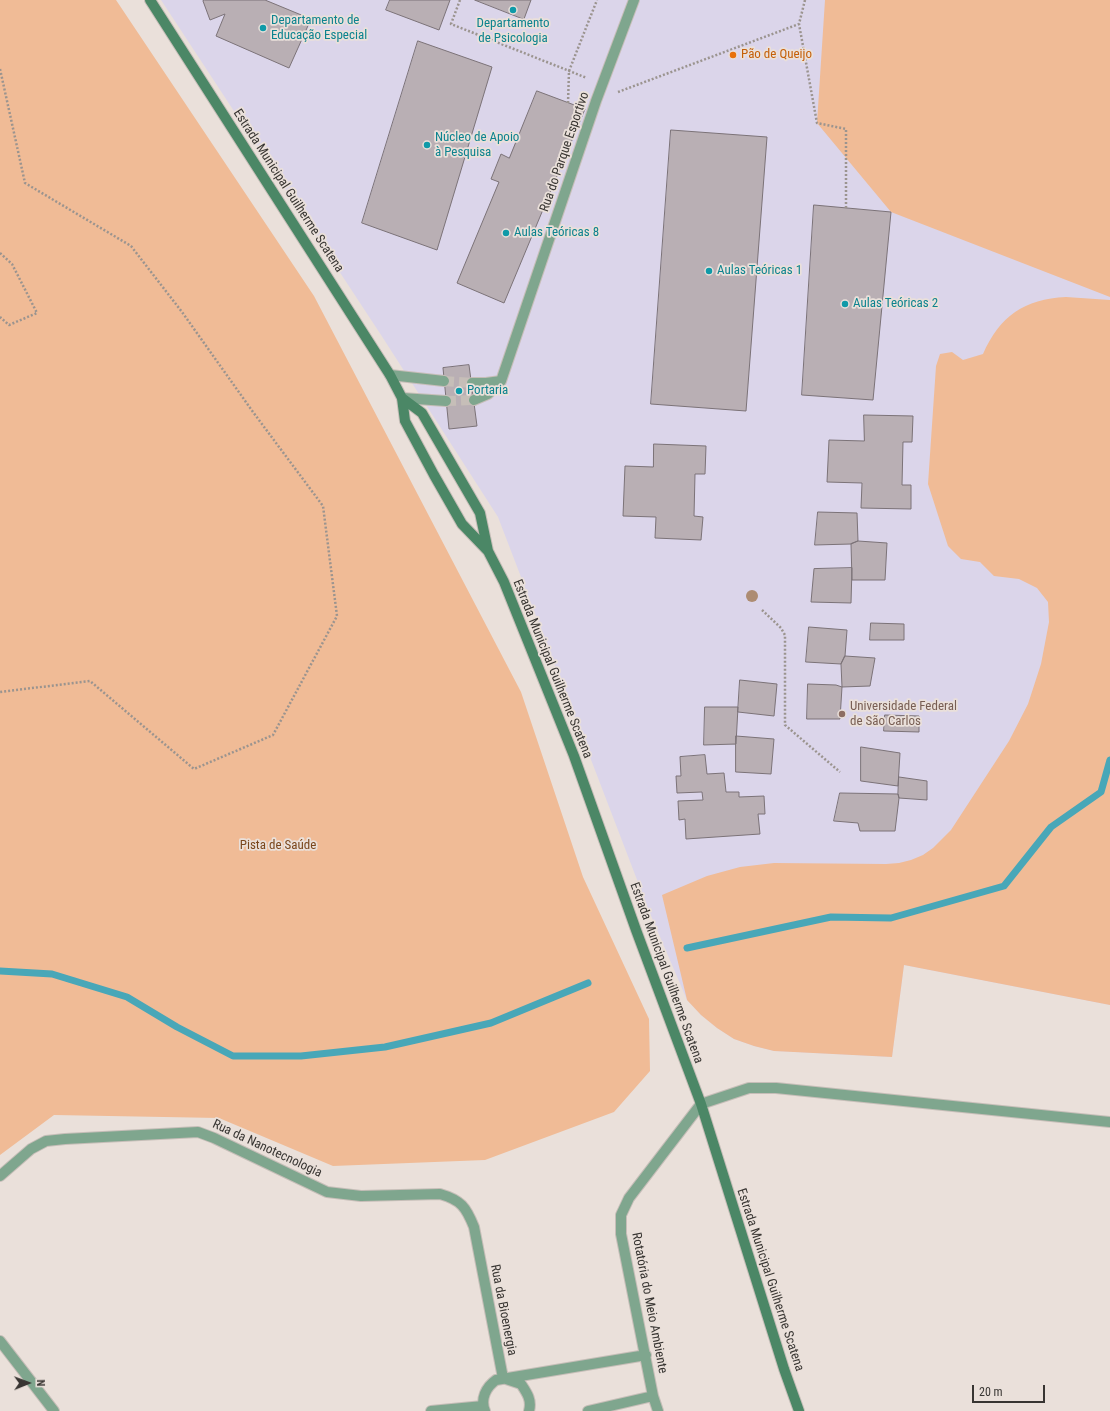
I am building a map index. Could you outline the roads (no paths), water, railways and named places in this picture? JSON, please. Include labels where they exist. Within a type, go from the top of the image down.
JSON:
[{"type":"main road","name":"Estrada Municipal Guilherme Scatena","points":[[150,0],[390,375],[402,398],[405,421],[434,474],[462,524],[488,551]]},
{"type":"main road","name":"Estrada Municipal Guilherme Scatena","points":[[402,398],[422,413],[480,514],[488,551],[504,582],[574,756],[636,930],[701,1104],[784,1369],[799,1411]]},
{"type":"street","name":"Rua do Parque Esportivo","points":[[474,400],[488,394],[501,381],[596,101],[634,0]]},
{"type":"street","points":[[390,375],[444,381]]},
{"type":"street","points":[[472,383],[501,381]]},
{"type":"street","points":[[402,398],[446,400]]},
{"type":"street","points":[[701,1104],[749,1088],[776,1088],[1110,1122]]},
{"type":"street","name":"Rotatória do Meio Ambiente","points":[[658,1411],[653,1396],[621,1234],[621,1215],[629,1198],[701,1104]]},
{"type":"street","name":"Rua da Nanotecnologia","points":[[0,1176],[31,1149],[46,1141],[198,1132],[220,1140],[327,1192],[361,1196],[440,1194],[451,1197],[460,1202]]},
{"type":"street","name":"Rua da Bioenergia","points":[[460,1202],[468,1213],[474,1227],[503,1378]]},
{"type":"street","points":[[0,1341],[54,1411]]},
{"type":"street","points":[[430,1411],[484,1409],[486,1391],[489,1385],[496,1380],[503,1378],[646,1355]]},
{"type":"street","points":[[503,1378],[521,1384],[528,1395],[531,1404],[529,1411]]},
{"type":"street","points":[[588,1411],[653,1396]]},
{"type":"waterway","points":[[687,948],[831,917],[891,918],[1004,886],[1051,827],[1101,792],[1110,760]]},
{"type":"waterway","points":[[0,971],[52,974],[127,997],[177,1027],[233,1056],[301,1056],[385,1047],[491,1023],[588,983]]},
{"type":"tunnel","points":[[444,381],[472,383]]},
{"type":"tunnel","points":[[446,401],[474,400]]},
{"type":"place","name":"Departamento de Psicologia","points":[[513,10]]},
{"type":"place","name":"Departamento de Educação Especial","points":[[263,28]]},
{"type":"place","name":"Pão de Queijo","points":[[733,55]]},
{"type":"place","name":"Núcleo de Apoio à Pesquisa","points":[[427,145]]},
{"type":"place","name":"Aulas Teóricas 8","points":[[506,233]]},
{"type":"place","name":"Aulas Teóricas 1","points":[[709,271]]},
{"type":"place","name":"Aulas Teóricas 2","points":[[845,304]]},
{"type":"place","name":"Portaria","points":[[459,391]]},
{"type":"place","name":"Universidade Federal de São Carlos","points":[[842,714]]},
{"type":"park label","name":"Pista de Saúde","points":[[278,846]]}]
